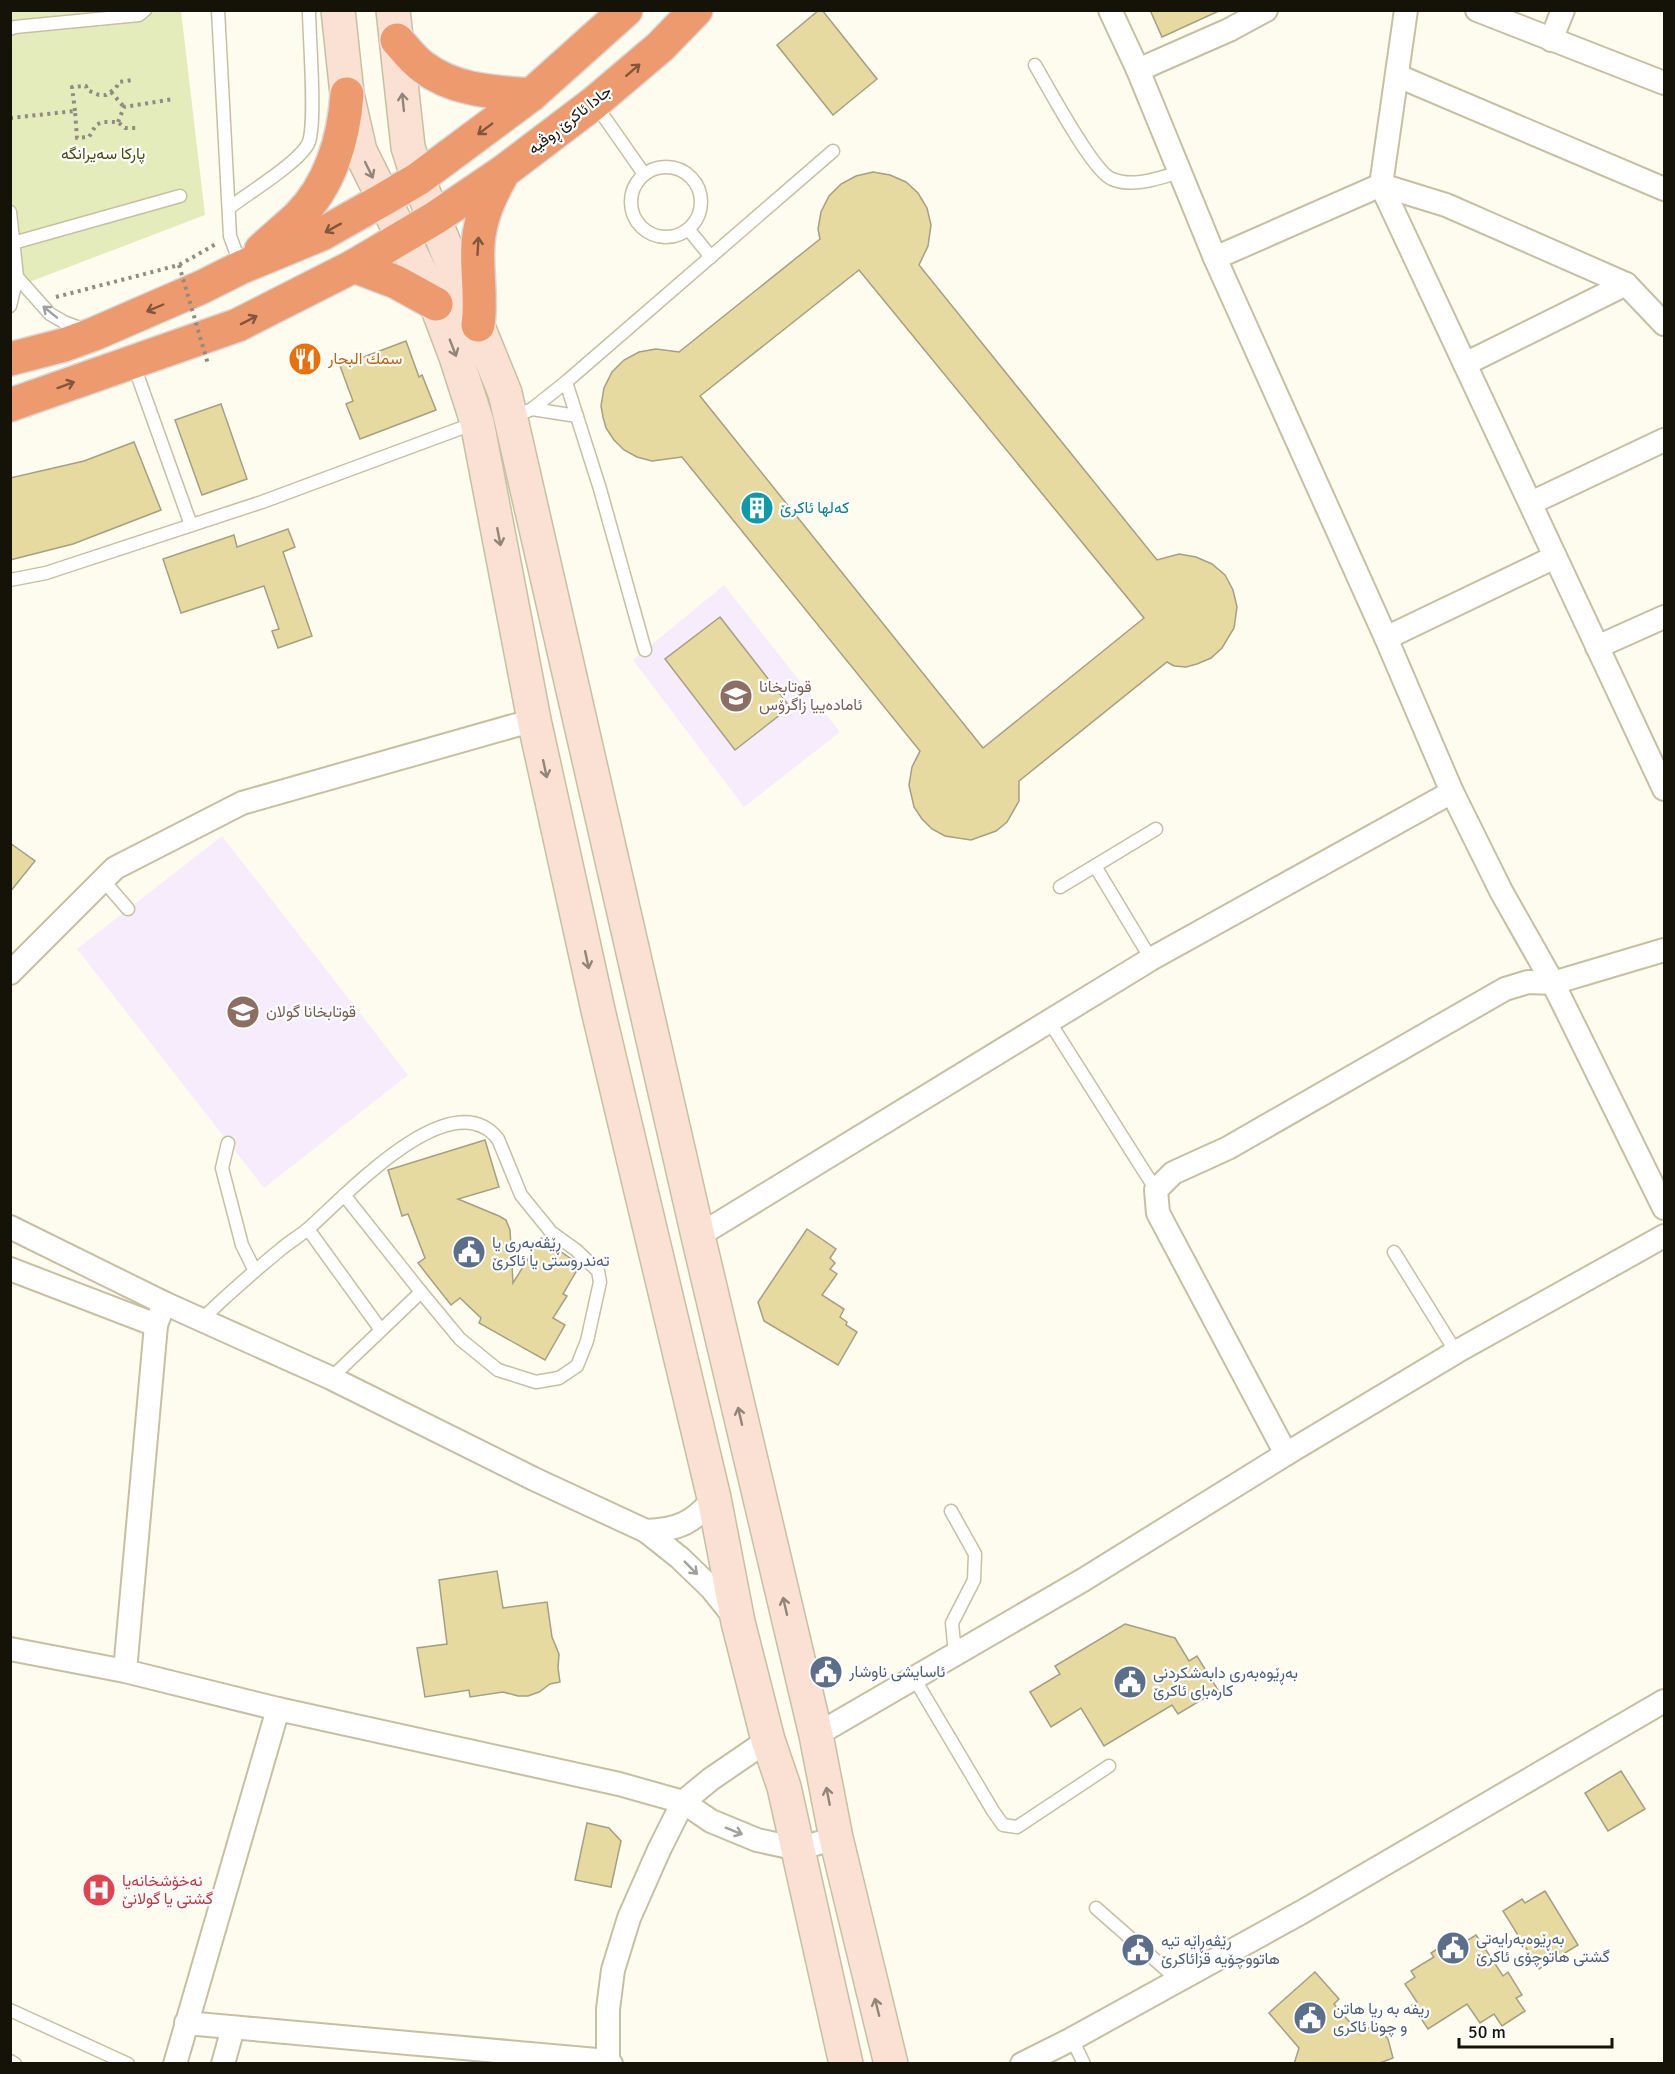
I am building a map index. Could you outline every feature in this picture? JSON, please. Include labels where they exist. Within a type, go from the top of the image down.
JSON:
[{"type":"highway","points":[[10,359],[64,345],[94,334],[242,267],[322,234],[384,199],[418,179],[531,95],[626,10]]},
{"type":"highway","name":"جادا ئاکرێ ڕوڤیە","points":[[10,405],[238,325],[354,266],[435,218],[504,172],[594,103],[660,47],[696,10]]},
{"type":"highway","points":[[395,25],[422,67],[453,83],[481,92],[531,95]]},
{"type":"highway","points":[[242,267],[297,218],[320,188],[338,148],[345,121],[347,94]]},
{"type":"highway","points":[[478,325],[480,292],[477,260],[480,228],[489,197],[504,172]]},
{"type":"highway","points":[[354,266],[396,282],[436,304]]},
{"type":"street","points":[[338,10],[347,94],[360,151],[436,304],[477,422],[534,720],[598,1010],[714,1498],[738,1622],[768,1740],[784,1787],[846,2064]]},
{"type":"street","points":[[1110,10],[1138,70],[1215,258],[1386,638],[1452,792],[1501,891],[1553,983],[1665,1208]]},
{"type":"street","points":[[1138,70],[1229,30],[1266,10]]},
{"type":"street","points":[[1406,10],[1381,185],[1665,789]]},
{"type":"street","points":[[1477,10],[1665,83]]},
{"type":"street","points":[[1551,40],[1563,10]]},
{"type":"street","points":[[395,25],[408,147],[418,179],[505,393],[521,414],[645,1001],[816,1735],[836,1838],[891,2064]]},
{"type":"street","points":[[1398,76],[1665,189]]},
{"type":"street","points":[[1215,258],[1381,185],[1446,205],[1626,284],[1665,324]]},
{"type":"street","points":[[1465,364],[1626,284]]},
{"type":"street","points":[[1531,503],[1665,440]]},
{"type":"street","points":[[1386,638],[1555,557]]},
{"type":"street","points":[[1597,647],[1665,617]]},
{"type":"street","points":[[10,973],[115,868],[242,803],[534,720]]},
{"type":"street","points":[[698,1236],[1151,959],[1452,792]]},
{"type":"street","points":[[1287,1454],[1158,1213],[1155,1190],[1173,1173],[1228,1148],[1505,989],[1527,982],[1553,983],[1665,951]]},
{"type":"street","points":[[598,1010],[645,1001]]},
{"type":"street","points":[[10,1227],[164,1303],[331,1378],[534,1479],[646,1531],[680,1558],[711,1588],[738,1622]]},
{"type":"street","points":[[816,1735],[1083,1580],[1456,1352],[1665,1236]]},
{"type":"street","points":[[10,1269],[156,1325]]},
{"type":"street","points":[[124,1671],[156,1325],[164,1303]]},
{"type":"street","points":[[646,1531],[666,1530],[684,1524],[701,1513],[714,1498]]},
{"type":"street","points":[[10,1649],[124,1671],[278,1709],[620,1784],[683,1802],[711,1821],[757,1840],[798,1849],[836,1838]]},
{"type":"street","points":[[1022,2064],[1072,2039],[1302,1912],[1665,1701]]},
{"type":"street","points":[[175,2064],[278,1709]]},
{"type":"street","points":[[186,2023],[609,2063],[608,2009],[613,1970],[629,1918],[683,1802],[711,1779],[768,1740]]},
{"type":"street","points":[[223,2064],[234,2028]]},
{"type":"lane","points":[[10,29],[139,15],[145,10]]},
{"type":"lane","points":[[218,10],[230,236],[242,267]]},
{"type":"lane","points":[[229,208],[298,156],[308,143],[312,120],[309,10]]},
{"type":"lane","points":[[1035,65],[1096,167],[1111,179],[1131,183],[1180,172]]},
{"type":"lane","points":[[594,103],[644,174]]},
{"type":"lane","points":[[521,414],[566,382],[833,151]]},
{"type":"lane","points":[[665,166],[686,172],[694,180],[700,189],[701,211],[689,230],[678,236],[653,235],[635,219],[631,207],[632,195],[636,183],[644,174],[665,166]]},
{"type":"lane","points":[[13,243],[180,196]]},
{"type":"lane","points":[[10,212],[17,277],[10,306]]},
{"type":"lane","points":[[689,230],[711,257]]},
{"type":"lane","points":[[17,277],[50,314],[94,334]]},
{"type":"lane","points":[[133,362],[191,525]]},
{"type":"lane","points":[[566,382],[600,489],[645,650]]},
{"type":"lane","points":[[521,414],[577,416]]},
{"type":"lane","points":[[10,580],[46,573],[262,502],[477,422]]},
{"type":"lane","points":[[1060,887],[1156,828]]},
{"type":"lane","points":[[1095,866],[1151,959]]},
{"type":"lane","points":[[103,879],[128,909]]},
{"type":"lane","points":[[1049,1021],[1155,1190]]},
{"type":"lane","points":[[201,1320],[255,1271],[308,1229],[344,1195],[393,1152],[422,1135],[444,1126],[463,1123],[480,1124],[492,1131],[498,1138],[521,1195],[551,1232],[593,1264],[598,1271],[600,1282],[587,1341],[577,1366],[559,1378],[536,1382],[498,1370],[460,1339],[344,1195]]},
{"type":"lane","points":[[228,1143],[222,1168],[242,1245],[255,1271]]},
{"type":"lane","points":[[308,1229],[381,1330]]},
{"type":"lane","points":[[1394,1252],[1456,1352]]},
{"type":"lane","points":[[331,1378],[421,1292]]},
{"type":"lane","points":[[951,1511],[975,1554],[974,1580],[952,1623],[955,1654]]},
{"type":"lane","points":[[914,1678],[1003,1825],[1017,1827],[1109,1766]]},
{"type":"lane","points":[[1096,1908],[1178,1980]]},
{"type":"lane","points":[[10,2010],[128,2064]]},
{"type":"lane","points":[[1072,2039],[1084,2064]]},
{"type":"lane","points":[[10,2061],[15,2064]]},
{"type":"path","points":[[132,80],[119,82],[116,88],[106,95],[87,90],[86,86],[72,87],[77,138],[89,137],[96,125],[102,122],[118,122],[125,128],[137,128]]},
{"type":"path","points":[[111,92],[124,107]]},
{"type":"path","points":[[124,107],[174,99]]},
{"type":"path","points":[[118,122],[124,107]]},
{"type":"path","points":[[10,118],[75,111]]},
{"type":"path","points":[[38,302],[179,265],[208,249]]},
{"type":"path","points":[[179,265],[208,364]]},
{"type":"shaded area","name":"قوتابخانا ئامادەییا زاگرۆس","points":[[724,585],[840,732],[744,807],[633,660]]},
{"type":"shaded area","name":"قوتابخانا گولان","points":[[222,836],[408,1075],[264,1188],[77,949]]},
{"type":"green space","name":"پارکا سەیرانگه","points":[[11,11],[181,11],[205,215],[11,289]]},
{"type":"building","points":[[819,10],[822,10],[877,79],[833,115],[777,45]]},
{"type":"building","points":[[1150,10],[1221,10],[1162,37]]},
{"type":"building","name":"کەلها ئاکرێ","points":[[873,172],[890,175],[906,182],[918,193],[927,208],[931,225],[928,246],[919,265],[1157,560],[1179,554],[1196,557],[1212,564],[1225,575],[1233,590],[1237,607],[1234,628],[1222,648],[1211,658],[1186,667],[1174,666],[1167,662],[1019,781],[1019,801],[1007,822],[996,831],[971,840],[945,836],[932,829],[922,819],[914,807],[909,785],[912,767],[920,751],[682,457],[652,461],[624,450],[606,428],[601,406],[604,388],[612,372],[624,360],[639,352],[656,349],[679,352],[820,239],[818,229],[821,212],[829,196],[841,184],[856,176]],"holes":[[[859,270],[1144,618],[983,748],[700,396]]]},
{"type":"building","points":[[406,341],[419,377],[422,375],[436,410],[360,439],[346,404],[353,401],[340,366]]},
{"type":"building","points":[[221,404],[247,479],[202,495],[175,420]]},
{"type":"building","points":[[134,442],[161,510],[73,544],[10,560],[10,478],[84,461]]},
{"type":"building","points":[[288,529],[295,547],[283,552],[312,636],[278,648],[272,631],[279,629],[264,586],[181,613],[163,559],[234,535],[237,547]]},
{"type":"building","points":[[720,617],[790,707],[735,750],[665,659]]},
{"type":"building","points":[[10,843],[35,861],[10,892]]},
{"type":"building","name":"ڕێڤەبەری یا تەندروستی یا ئاکرێ","points":[[485,1140],[499,1187],[458,1199],[506,1220],[510,1230],[513,1283],[541,1238],[580,1265],[563,1294],[567,1296],[553,1318],[565,1325],[545,1360],[479,1323],[481,1318],[460,1298],[451,1305],[418,1263],[425,1258],[408,1214],[402,1216],[388,1170]]},
{"type":"building","points":[[807,1229],[836,1249],[830,1258],[835,1263],[830,1269],[837,1274],[822,1295],[844,1309],[840,1317],[847,1322],[846,1325],[857,1332],[838,1365],[764,1321],[758,1302]]},
{"type":"building","points":[[497,1571],[503,1608],[547,1602],[552,1637],[559,1654],[560,1682],[550,1684],[528,1696],[503,1692],[470,1697],[469,1690],[425,1697],[417,1648],[447,1644],[439,1580]]},
{"type":"building","name":"بەڕێوەبەری دابەشکردنی کارەبای ئاکرێ","points":[[1125,1624],[1175,1638],[1189,1661],[1197,1656],[1218,1690],[1178,1714],[1172,1705],[1104,1746],[1081,1708],[1051,1727],[1030,1692],[1060,1674],[1055,1666]]},
{"type":"building","points":[[1621,1771],[1645,1809],[1608,1831],[1585,1793]]},
{"type":"building","points":[[587,1823],[609,1828],[621,1841],[611,1887],[575,1880]]},
{"type":"building","points":[[1545,1891],[1578,1945],[1539,1969],[1503,1911],[1522,1899],[1525,1903]]},
{"type":"building","points":[[1476,1935],[1503,1976],[1508,1972],[1522,1995],[1516,1998],[1525,2011],[1502,2026],[1494,2014],[1480,2023],[1467,2004],[1428,2029],[1412,2005],[1417,2002],[1405,1984],[1415,1977],[1411,1971],[1434,1957],[1431,1953],[1457,1936],[1462,1944]]},
{"type":"building","name":"ريفه به ريا هاتن و چونا ئاكرى","points":[[1315,1972],[1339,1999],[1334,2004],[1360,2034],[1376,2023],[1388,2039],[1393,2058],[1377,2064],[1294,2064],[1299,2048],[1269,2013]]},
{"type":"place","name":"سمك البحار","points":[[305,359]]},
{"type":"place","name":"کەلها ئاکرێ","points":[[757,508]]},
{"type":"place","name":"قوتابخانا ئامادەییا زاگرۆس","points":[[736,696]]},
{"type":"place","name":"قوتابخانا گولان","points":[[243,1012]]},
{"type":"place","name":"ڕێڤەبەری یا تەندروستی یا ئاکرێ","points":[[469,1252]]},
{"type":"place","name":"ئاسايشى ناوشار","points":[[826,1672]]},
{"type":"place","name":"بەڕێوەبەری دابەشکردنی کارەبای ئاکرێ","points":[[1130,1682]]},
{"type":"place","name":"نەخۆشخانەیا گشتی یا گولانێ","points":[[99,1890]]},
{"type":"place","name":"بەڕێوەبەرایەتی گشتی هاتوچۆی ئاکرێ","points":[[1453,1948]]},
{"type":"place","name":"رێڤەڕاێە تیە هاتووچۆیە قزائاکرێ","points":[[1138,1950]]},
{"type":"place","name":"ريفه به ريا هاتن و چونا ئاكرى","points":[[1310,2018]]}]
